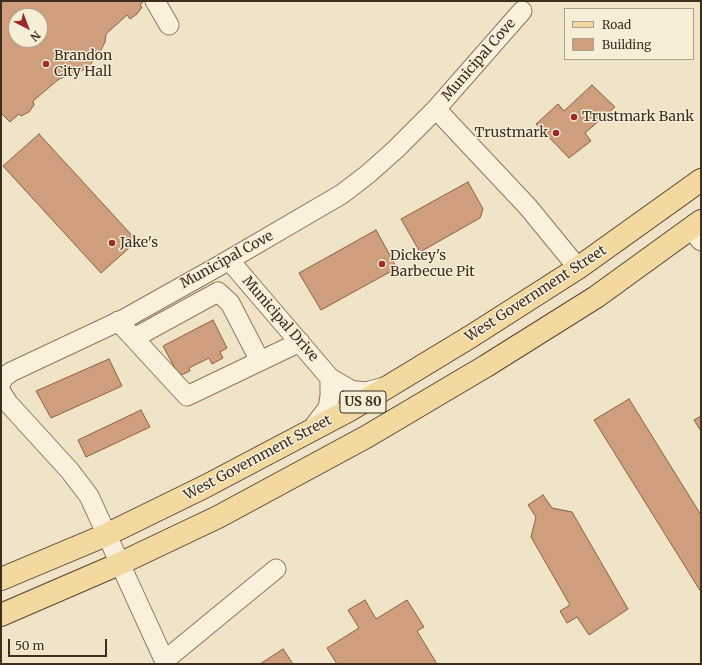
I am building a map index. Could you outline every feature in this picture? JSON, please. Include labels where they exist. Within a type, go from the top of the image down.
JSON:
[{"type":"main road","name":"West Government Street","points":[[1,580],[106,535],[206,486],[310,431],[391,385],[470,337],[578,268],[701,180]]},
{"type":"main road","name":"US 80","points":[[1,615],[119,564],[240,506],[366,437],[486,366],[596,297],[698,230]]},
{"type":"main road","points":[[578,268],[596,297]]},
{"type":"street","points":[[155,1],[169,25]]},
{"type":"street","name":"Municipal Cove","points":[[1,383],[4,377],[11,372],[118,321],[229,260],[342,194],[390,155],[436,109],[522,11]]},
{"type":"street","name":"Municipal Cove","points":[[436,109],[528,208],[578,268]]},
{"type":"street","name":"Municipal Drive","points":[[229,260],[330,378],[351,390],[357,391],[370,391],[391,385]]},
{"type":"street","points":[[134,338],[218,292],[230,303],[260,361]]},
{"type":"street","points":[[118,321],[187,396],[300,342]]},
{"type":"street","points":[[310,431],[328,408],[330,378]]},
{"type":"street","points":[[1,392],[75,477],[89,496],[165,662],[276,569]]},
{"type":"building","name":"Brandon City Hall","points":[[1,1],[144,1],[140,5],[142,7],[137,14],[130,19],[127,15],[106,34],[105,42],[99,54],[88,67],[59,79],[33,101],[34,105],[29,112],[21,116],[19,114],[10,122],[1,113]]},
{"type":"building","name":"Trustmark Bank","points":[[592,85],[615,107],[585,133],[591,141],[569,158],[536,124],[558,104],[564,111]]},
{"type":"building","points":[[39,134],[137,241],[101,273],[3,166]]},
{"type":"building","points":[[468,182],[483,209],[480,218],[420,252],[401,219]]},
{"type":"building","points":[[376,230],[397,268],[321,310],[299,273]]},
{"type":"building","points":[[213,320],[227,348],[220,352],[223,358],[212,364],[209,358],[189,368],[190,371],[181,375],[180,373],[178,374],[163,346]]},
{"type":"building","points":[[109,359],[122,386],[51,418],[36,391]]},
{"type":"building","points":[[629,399],[701,515],[701,592],[594,420]]},
{"type":"building","points":[[141,410],[150,427],[86,457],[78,440]]},
{"type":"building","points":[[701,416],[701,431],[694,420]]},
{"type":"building","points":[[543,495],[552,508],[572,512],[628,609],[589,635],[577,617],[567,623],[560,611],[570,605],[531,537],[536,517],[528,505]]},
{"type":"building","points":[[365,600],[376,619],[407,600],[424,627],[417,631],[437,664],[337,664],[327,648],[359,628],[348,610]]},
{"type":"building","points":[[283,649],[293,664],[260,664]]},
{"type":"place","name":"Brandon City Hall","points":[[46,64]]},
{"type":"place","name":"Trustmark Bank","points":[[574,117]]},
{"type":"place","name":"Trustmark","points":[[556,133]]},
{"type":"place","name":"Jake's","points":[[112,243]]},
{"type":"place","name":"Dickey's Barbecue Pit","points":[[382,264]]}]
